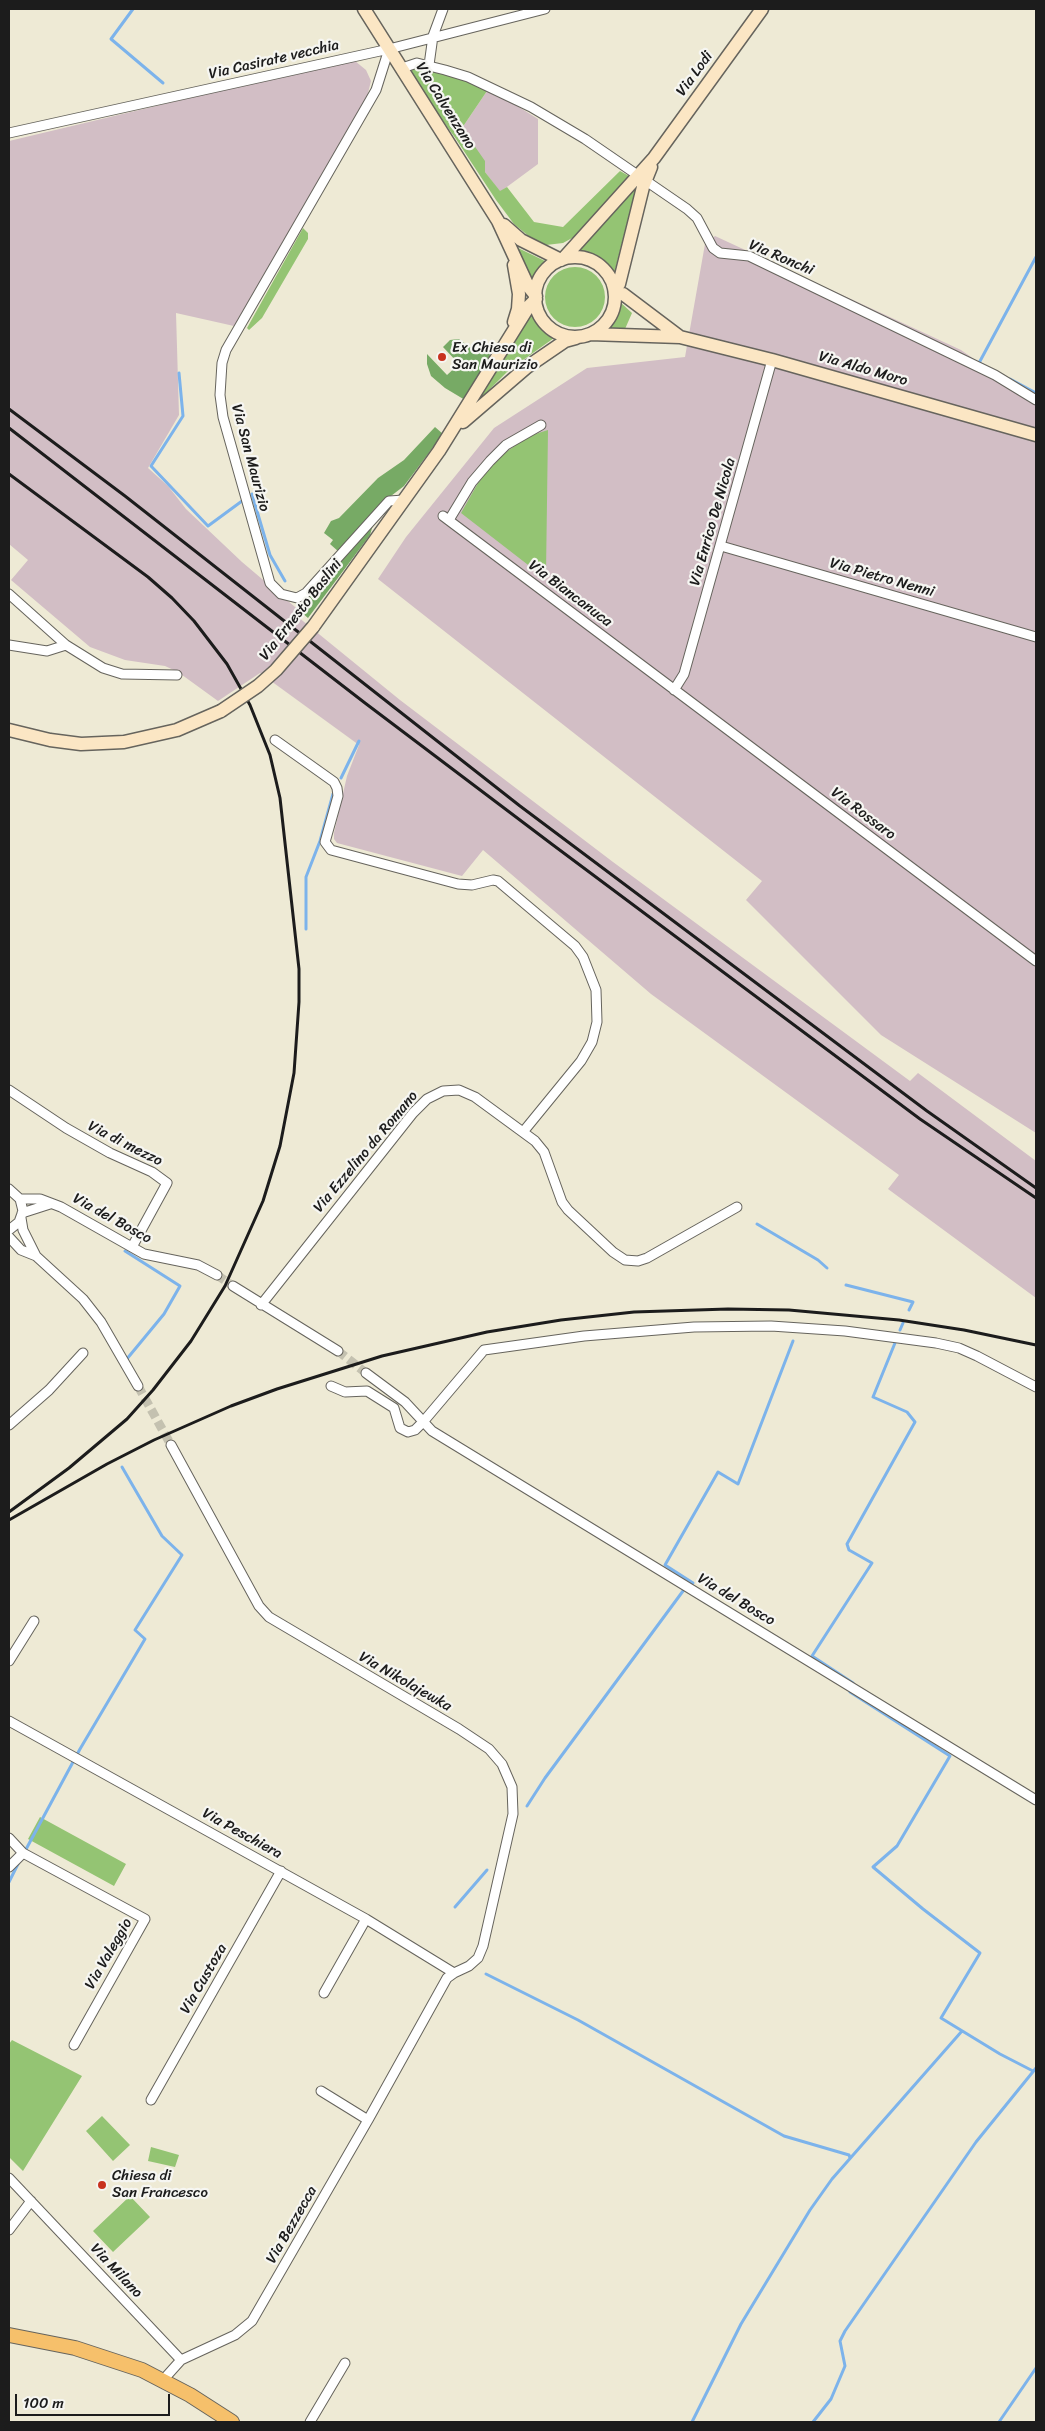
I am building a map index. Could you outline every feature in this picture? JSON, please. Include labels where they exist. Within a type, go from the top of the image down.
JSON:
[{"type":"main road","name":"Via Calvenzano","points":[[364,9],[498,220],[528,286],[536,298]]},
{"type":"main road","name":"Via Lodi","points":[[562,260],[641,179],[654,158],[762,9]]},
{"type":"main road","name":"Via Lodi","points":[[614,292],[619,284],[641,179]]},
{"type":"main road","name":"Via Calvenzano","points":[[498,220],[521,240],[562,260]]},
{"type":"main road","points":[[508,241],[519,294],[518,309],[511,335]]},
{"type":"main road","points":[[581,258],[598,264],[610,278],[614,292],[614,306],[609,318],[601,328],[586,335],[563,335],[551,328],[542,318],[536,298],[540,278],[553,264],[562,260],[581,258]]},
{"type":"main road","name":"Via Aldo Moro","points":[[614,292],[623,294],[680,337]]},
{"type":"main road","name":"Via Ernesto Baslini","points":[[9,730],[50,740],[74,743],[124,742],[177,730],[221,711],[258,686],[276,670],[313,627],[404,500],[450,434],[536,298]]},
{"type":"main road","name":"Via Ernesto Baslini","points":[[450,434],[493,394],[527,367],[565,341],[586,335]]},
{"type":"main road","name":"Via Aldo Moro","points":[[586,335],[680,337],[772,360],[1036,435]]},
{"type":"main road","points":[[9,2335],[75,2348],[112,2358],[162,2380],[232,2422]]},
{"type":"street","points":[[429,65],[433,36],[443,9]]},
{"type":"street","name":"Via Casirate vecchia","points":[[13,132],[389,48],[545,9]]},
{"type":"street","name":"Via San Maurizio","points":[[389,48],[376,90],[226,350],[222,363],[220,395],[223,417],[270,584],[281,594],[296,598],[306,593],[389,501],[404,500]]},
{"type":"street","name":"Via Ronchi","points":[[402,68],[417,63],[429,65],[468,77],[531,107],[585,139],[641,179],[687,208],[696,218],[713,248],[720,253],[749,256],[995,375],[1036,400]]},
{"type":"street","name":"Via Enrico De Nicola","points":[[674,690],[684,674],[772,360]]},
{"type":"street","name":"Via Biancanuca","points":[[541,425],[514,440],[490,461],[446,518],[674,690]]},
{"type":"street","name":"Via Pietro Nenni","points":[[721,546],[1036,637]]},
{"type":"street","points":[[9,594],[66,645],[103,668],[122,674],[177,675]]},
{"type":"street","points":[[9,645],[48,650],[66,645]]},
{"type":"street","name":"Via Rossaro","points":[[674,690],[1036,961]]},
{"type":"street","points":[[275,740],[334,782],[338,796],[325,842],[331,850],[458,884],[472,885],[493,880],[498,881],[575,946],[583,957],[594,981],[597,998],[597,1022],[592,1042],[581,1061],[523,1132]]},
{"type":"street","name":"Via di mezzo","points":[[9,1090],[66,1128],[152,1172],[167,1183],[132,1247]]},
{"type":"street","name":"Via Ezzelino da Romano","points":[[261,1305],[413,1113],[427,1099],[443,1091],[459,1090],[468,1093],[535,1141],[544,1152],[562,1202],[568,1210],[613,1252],[625,1260],[638,1261],[647,1258],[737,1207]]},
{"type":"street","points":[[9,1189],[20,1199],[23,1230],[36,1256]]},
{"type":"street","name":"Via del Bosco","points":[[20,1199],[32,1198],[61,1207],[144,1254],[198,1265],[217,1275]]},
{"type":"street","name":"Via del Bosco","points":[[22,1216],[50,1204]]},
{"type":"street","points":[[9,1230],[16,1225],[22,1216]]},
{"type":"street","points":[[9,1237],[21,1250],[36,1256],[83,1299],[101,1322],[138,1386]]},
{"type":"street","points":[[233,1286],[338,1351]]},
{"type":"street","points":[[331,1386],[345,1392],[368,1391],[394,1408],[398,1424],[404,1431],[415,1430],[484,1350],[584,1336],[694,1327],[790,1328],[845,1331],[936,1343],[959,1348],[1036,1387]]},
{"type":"street","points":[[9,1425],[49,1390],[84,1353]]},
{"type":"street","name":"Via del Bosco","points":[[366,1373],[405,1402],[432,1431],[1036,1800]]},
{"type":"street","name":"Via Nikolajewka","points":[[171,1446],[259,1606],[269,1617],[278,1625],[459,1729],[489,1749],[502,1764],[512,1787],[513,1814],[483,1946],[475,1962],[448,1978],[368,2120]]},
{"type":"street","points":[[9,1661],[34,1621]]},
{"type":"street","name":"Via Peschiera","points":[[9,1721],[366,1918],[457,1972]]},
{"type":"street","points":[[9,1838],[23,1854],[9,1867]]},
{"type":"street","name":"Via Valeggio","points":[[23,1854],[145,1919],[74,2045]]},
{"type":"street","name":"Via Custoza","points":[[151,2100],[281,1871]]},
{"type":"street","points":[[324,1993],[366,1918]]},
{"type":"street","points":[[321,2091],[368,2120]]},
{"type":"street","name":"Via Bezzecca","points":[[181,2360],[235,2335],[252,2321],[368,2120]]},
{"type":"street","name":"Via Milano","points":[[9,2178],[181,2360]]},
{"type":"street","points":[[9,2230],[31,2201]]},
{"type":"street","points":[[162,2380],[181,2360]]},
{"type":"street","points":[[310,2422],[345,2363]]},
{"type":"shaded area","points":[[345,61],[355,61],[366,70],[371,81],[367,97],[234,326],[176,313],[179,415],[148,468],[168,486],[186,509],[242,562],[301,612],[298,617],[400,700],[613,862],[910,1081],[918,1073],[1036,1161],[1036,1298],[888,1189],[899,1175],[651,994],[483,850],[462,876],[337,843],[334,839],[334,833],[347,776],[359,745],[260,673],[218,701],[178,672],[165,666],[125,660],[90,647],[11,580],[28,560],[9,544],[9,141]]},
{"type":"shaded area","points":[[487,91],[514,104],[538,119],[538,164],[500,192],[485,172],[462,128]]},
{"type":"shaded area","points":[[715,236],[961,350],[1036,402],[1036,1133],[881,1035],[746,900],[762,881],[378,579],[406,537],[494,428],[587,368],[685,357],[705,244]]},
{"type":"green space","points":[[419,66],[465,81],[487,91],[462,128],[485,161],[485,172],[500,191],[507,187],[534,222],[563,227],[620,171],[629,176],[574,237],[563,243],[546,245],[531,238],[514,224],[496,200],[456,139],[411,77],[412,68]]},
{"type":"green space","points":[[636,184],[614,274],[599,260],[577,252],[612,214]]},
{"type":"green space","points":[[303,228],[308,233],[308,239],[262,318],[249,330],[247,328]]},
{"type":"green space","points":[[516,247],[547,262],[531,284]]},
{"type":"green space","points":[[575,267],[592,272],[600,280],[605,297],[600,314],[592,322],[575,327],[558,322],[550,314],[545,297],[550,280],[558,272]]},
{"type":"green space","points":[[620,302],[632,313],[625,329],[611,329],[609,326],[616,317]]},
{"type":"green space","points":[[533,312],[540,325],[554,338],[509,370],[477,402]]},
{"type":"green space","points":[[459,339],[474,350],[483,344],[495,346],[465,400],[445,388],[431,376],[427,364],[427,354],[447,375],[459,364],[443,347],[450,340]]},
{"type":"green space","points":[[435,427],[443,434],[404,486],[378,508],[370,535],[308,618],[301,612],[310,596],[341,561],[339,552],[330,544],[333,540],[324,533],[331,521],[339,518],[378,478],[404,460]]},
{"type":"green space","points":[[548,430],[546,573],[536,571],[461,513],[478,483],[499,457],[529,436]]},
{"type":"green space","points":[[40,1817],[126,1864],[114,1886],[28,1839]]},
{"type":"green space","points":[[12,2040],[82,2076],[23,2171],[9,2157],[9,2044]]},
{"type":"green space","points":[[102,2116],[130,2145],[113,2161],[86,2131]]},
{"type":"green space","points":[[151,2147],[179,2155],[175,2167],[148,2161]]},
{"type":"green space","points":[[130,2196],[150,2217],[113,2252],[93,2231]]},
{"type":"waterway","points":[[133,9],[111,39],[163,83]]},
{"type":"waterway","points":[[983,365],[979,363],[1036,257]]},
{"type":"waterway","points":[[179,373],[183,416],[151,466],[208,526],[242,501]]},
{"type":"waterway","points":[[1010,379],[1036,393]]},
{"type":"waterway","points":[[252,494],[270,555],[285,581]]},
{"type":"waterway","points":[[341,778],[359,741]]},
{"type":"waterway","points":[[306,929],[306,877],[320,841],[333,794]]},
{"type":"waterway","points":[[757,1224],[818,1260],[827,1268]]},
{"type":"waterway","points":[[125,1251],[180,1286],[164,1314],[126,1360]]},
{"type":"waterway","points":[[846,1285],[913,1302],[909,1310]]},
{"type":"waterway","points":[[900,1330],[903,1323]]},
{"type":"waterway","points":[[693,1583],[665,1565],[718,1472],[738,1484],[793,1341]]},
{"type":"waterway","points":[[853,1683],[812,1656],[872,1563],[849,1550],[847,1544],[915,1422],[907,1412],[873,1397],[895,1343]]},
{"type":"waterway","points":[[24,1853],[80,1749],[145,1639],[135,1630],[182,1555],[162,1536],[122,1467]]},
{"type":"waterway","points":[[527,1806],[545,1778],[683,1591]]},
{"type":"waterway","points":[[850,1692],[950,1756],[897,1846],[873,1867],[980,1953],[941,2018],[1000,2054],[1033,2071]]},
{"type":"waterway","points":[[9,1882],[20,1860]]},
{"type":"waterway","points":[[455,1907],[487,1870]]},
{"type":"waterway","points":[[486,1974],[578,2020],[784,2136],[849,2155],[850,2158]]},
{"type":"waterway","points":[[692,2422],[741,2324],[810,2210],[832,2179],[962,2031]]},
{"type":"waterway","points":[[813,2422],[831,2399],[845,2366],[840,2341],[845,2331],[976,2142],[1036,2068]]},
{"type":"waterway","points":[[999,2422],[1036,2368]]},
{"type":"tunnel","points":[[217,1275],[233,1286]]},
{"type":"tunnel","points":[[338,1351],[366,1373]]},
{"type":"tunnel","points":[[138,1386],[171,1445]]},
{"type":"railway","points":[[9,409],[125,496],[520,806],[927,1111],[1036,1188]]},
{"type":"railway","points":[[9,428],[365,703],[553,845],[920,1119],[1036,1198]]},
{"type":"railway","points":[[9,474],[148,577],[194,621],[227,664],[250,705],[270,755],[280,798],[299,969],[299,1002],[294,1073],[280,1146],[263,1201],[225,1286],[191,1341],[153,1390],[127,1419],[69,1468],[9,1512]]},
{"type":"railway","points":[[9,1520],[107,1464],[154,1440],[231,1406],[277,1389],[382,1356],[487,1332],[561,1320],[634,1312],[728,1309],[789,1310],[899,1320],[964,1330],[1036,1345]]},
{"type":"place","name":"Ex Chiesa di San Maurizio","points":[[442,357]]},
{"type":"place","name":"Chiesa di San Francesco","points":[[102,2185]]}]
